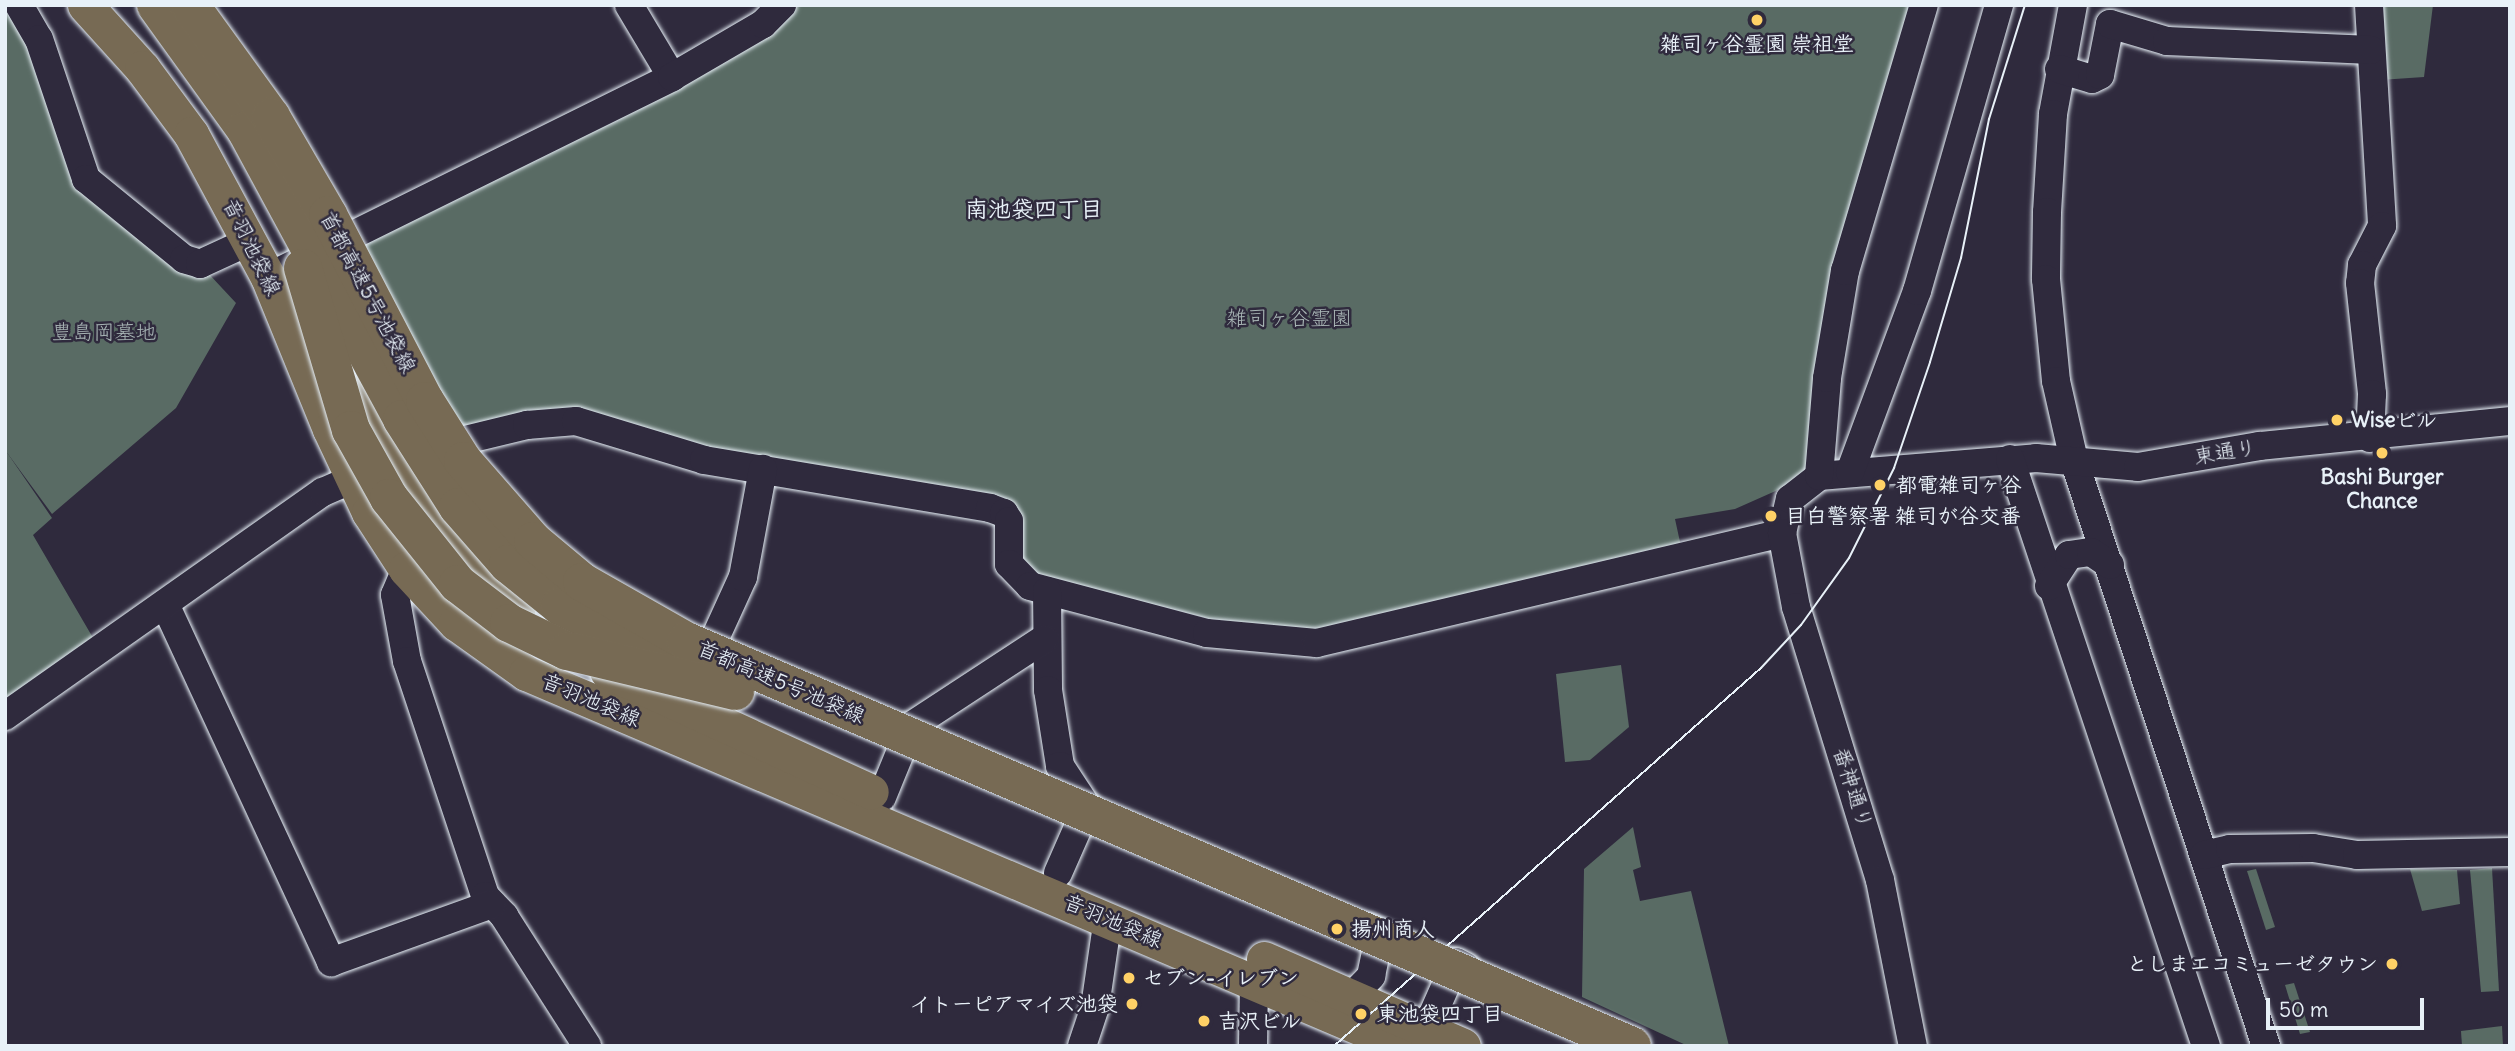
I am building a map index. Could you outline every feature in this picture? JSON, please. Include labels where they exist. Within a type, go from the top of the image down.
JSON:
[{"type":"highway","name":"首都高速5号池袋線","points":[[156,5],[213,80],[275,178],[418,447],[484,538],[534,587],[586,622],[735,691],[1580,1033]]},
{"type":"highway","name":"首都高速5号池袋線","points":[[190,5],[271,117],[328,215],[425,401],[463,461],[533,541],[582,582],[697,646],[1632,1046]]},
{"type":"highway","points":[[275,178],[351,430],[389,498],[435,559],[482,605],[538,640],[603,662],[735,691]]},
{"type":"main road","name":"音羽池袋線","points":[[85,5],[169,102],[250,241],[284,270],[394,462],[453,547],[502,599],[595,665],[882,797],[1352,996],[1415,1038]]},
{"type":"main road","name":"音羽池袋線","points":[[135,5],[213,109],[247,162],[352,478],[406,569],[456,623],[526,673],[1254,981],[1415,1038],[1462,1046]]},
{"type":"main road","name":"音羽池袋線","points":[[176,5],[240,90],[330,247],[448,443],[463,491],[512,547],[682,706]]},
{"type":"street","points":[[19,5],[39,39],[86,179],[184,259],[200,264],[250,241]]},
{"type":"street","points":[[629,5],[672,77]]},
{"type":"street","points":[[284,270],[672,77],[763,24],[782,5]]},
{"type":"street","points":[[5,716],[323,492],[352,478],[448,443],[576,421],[704,460],[1004,513],[1009,522],[1009,564],[1021,582],[1207,633],[1317,643],[1365,634],[1418,616],[1783,533],[1790,499],[1819,475],[1827,378],[1845,271],[1924,5]]},
{"type":"street","points":[[1850,472],[1917,291],[1999,5]]},
{"type":"street","points":[[2073,5],[2059,69],[2046,279],[2056,381],[2074,460],[2266,1046]]},
{"type":"street","points":[[2369,5],[2382,226],[2362,265],[2360,283],[2372,394],[2370,438]]},
{"type":"street","points":[[2059,69],[2092,79],[2100,75],[2110,24],[2166,41],[2371,50]]},
{"type":"street","name":"東通り","points":[[1819,475],[1940,467],[2010,459],[2074,460],[2138,467],[2260,446],[2370,438],[2510,421]]},
{"type":"street","points":[[448,443],[580,562],[712,647],[1380,933],[1371,976],[1352,996]]},
{"type":"street","points":[[2010,459],[2049,586],[2206,1046]]},
{"type":"street","points":[[682,706],[743,577],[764,469]]},
{"type":"street","name":"番神通り","points":[[1783,533],[1796,607],[1880,880],[1913,1046]]},
{"type":"street","points":[[2049,586],[2069,555],[2091,552],[2110,565]]},
{"type":"street","points":[[406,569],[396,595],[407,661],[485,896],[504,916],[587,1046]]},
{"type":"street","points":[[1047,591],[1044,639],[1060,766],[1087,807]]},
{"type":"street","points":[[165,604],[331,962],[492,904]]},
{"type":"street","points":[[882,797],[909,732],[994,669],[1044,639]]},
{"type":"street","points":[[1058,873],[1087,807]]},
{"type":"street","points":[[2204,855],[2230,849],[2313,848],[2357,855],[2510,852]]},
{"type":"street","points":[[1083,1046],[1095,1007],[1108,918]]},
{"type":"street","points":[[1415,1038],[1456,962],[1580,1033],[1654,1046]]},
{"type":"street","points":[[1253,1046],[1254,981]]},
{"type":"street","points":[[1580,1033],[1580,1046]]},
{"type":"green space","name":"豊島岡墓地","points":[[5,5],[32,45],[80,185],[208,273],[236,303],[176,408],[52,514],[5,450]]},
{"type":"green space","name":"雑司ヶ谷霊園","points":[[782,5],[1910,5],[1805,478],[1735,509],[1675,519],[1680,542],[1675,553],[1316,637],[1245,628],[1020,570],[1017,523],[697,452],[574,414],[463,432],[359,240]]},
{"type":"green space","points":[[2377,5],[2433,5],[2424,77],[2380,80]]},
{"type":"green space","points":[[6,451],[52,518],[33,535],[96,643],[5,708]]},
{"type":"green space","points":[[1621,665],[1629,727],[1590,760],[1565,762],[1556,674]]},
{"type":"green space","points":[[1633,827],[1641,867],[1633,870],[1640,901],[1691,891],[1729,1046],[1688,1046],[1582,997],[1584,869]]},
{"type":"green space","points":[[2492,868],[2499,991],[2481,992],[2470,870]]},
{"type":"green space","points":[[2256,869],[2275,927],[2266,930],[2247,871]]},
{"type":"green space","points":[[2410,869],[2457,870],[2460,904],[2422,911]]},
{"type":"green space","points":[[2294,983],[2310,1032],[2300,1034],[2285,985]]},
{"type":"green space","points":[[2502,1026],[2503,1046],[2462,1046],[2461,1031]]},
{"type":"tram line","points":[[1334,1046],[1761,668],[1801,625],[1849,558],[1894,468],[1930,362],[1961,258],[1989,119],[2025,5]]},
{"type":"place","name":"雑司ヶ谷霊園 崇祖堂","points":[[1757,20]]},
{"type":"place","name":"Wiseビル","points":[[2337,420]]},
{"type":"place","name":"Bashi Burger Chance","points":[[2382,453]]},
{"type":"place","name":"都電雑司ヶ谷","points":[[1880,485]]},
{"type":"place","name":"目白警察署 雑司が谷交番","points":[[1771,516]]},
{"type":"place","name":"揚州商人","points":[[1337,929]]},
{"type":"place","name":"としまエコミューゼタウン","points":[[2392,964]]},
{"type":"place","name":"セブン-イレブン","points":[[1129,978]]},
{"type":"place","name":"イトーピアマイズ池袋","points":[[1132,1004]]},
{"type":"place","name":"東池袋四丁目","points":[[1361,1014]]},
{"type":"place","name":"吉沢ビル","points":[[1204,1021]]},
{"type":"district","name":"南池袋四丁目","points":[[1034,209]]}]
